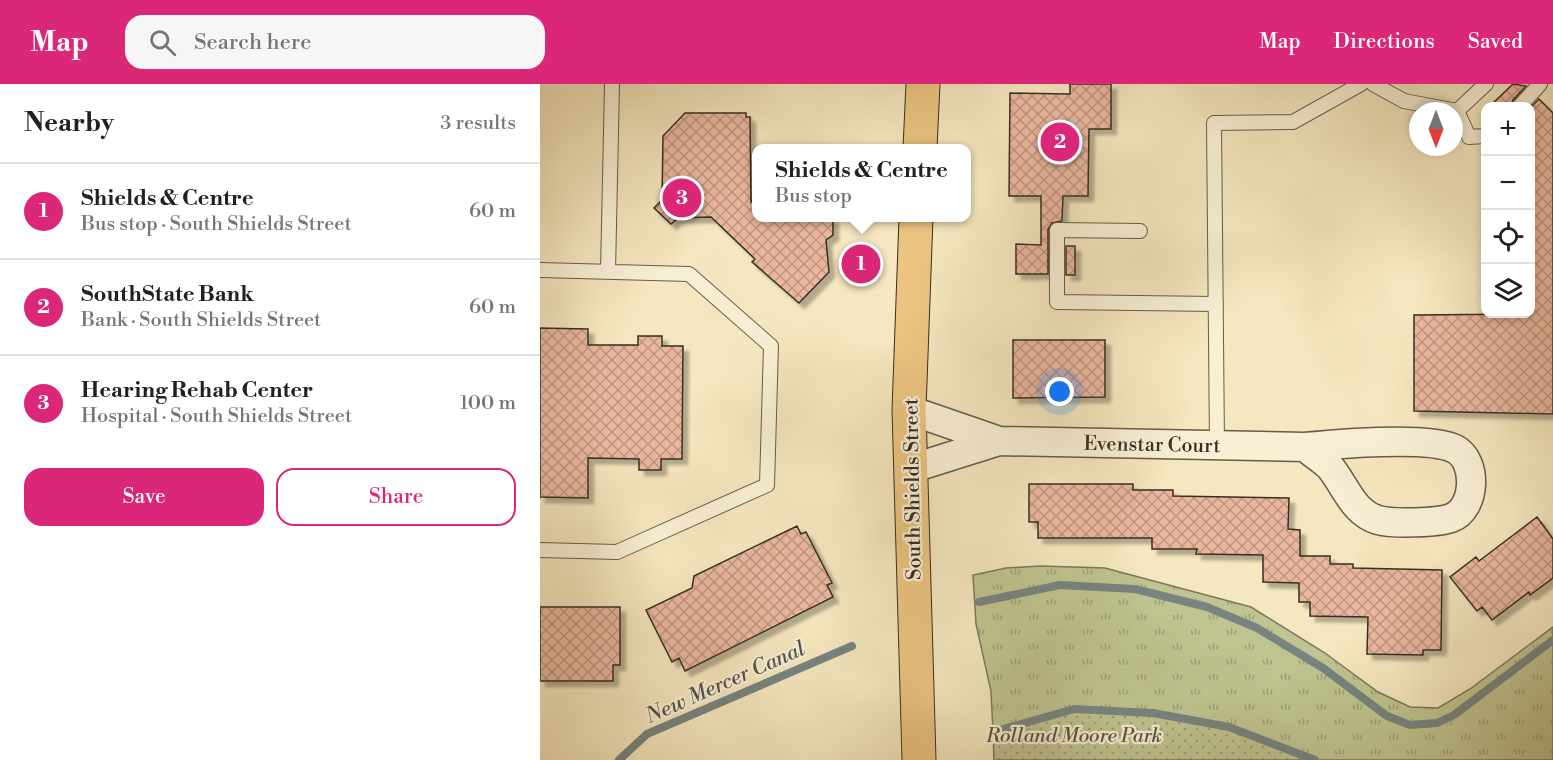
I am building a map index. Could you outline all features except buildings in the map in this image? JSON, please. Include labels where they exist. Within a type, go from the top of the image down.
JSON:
[{"type":"main road","points":[[920,144],[923,84]]},
{"type":"main road","name":"South Shields Street","points":[[916,222],[909,410],[919,760]]},
{"type":"street","name":"Evenstar Court","points":[[909,410],[999,441],[1305,447],[1355,443],[1438,444],[1456,449],[1468,464],[1471,480],[1469,496],[1463,508],[1451,518],[1412,522],[1378,520],[1359,509],[1329,466],[1305,447]]},
{"type":"street","name":"Evenstar Court","points":[[910,469],[999,441]]},
{"type":"lane","points":[[608,272],[612,84]]},
{"type":"lane","points":[[1217,446],[1214,123],[1293,122],[1361,84]]},
{"type":"lane","points":[[1372,84],[1409,102]]},
{"type":"lane","points":[[1463,105],[1486,84]]},
{"type":"lane","points":[[1524,102],[1540,84]]},
{"type":"lane","points":[[1463,124],[1469,137],[1481,136]]},
{"type":"lane","points":[[1140,231],[1057,230],[1057,302],[1216,304]]},
{"type":"lane","points":[[540,270],[689,274],[771,346],[767,485],[617,552],[540,550]]},
{"type":"green space","points":[[1040,566],[1105,568],[1251,607],[1325,653],[1378,692],[1410,707],[1438,708],[1470,689],[1553,627],[1553,760],[1315,760],[1229,727],[1153,713],[1074,709],[993,732],[991,691],[976,624],[973,575],[1006,568]]},
{"type":"green space","name":"Rolland Moore Park","points":[[1074,709],[1153,713],[1229,727],[1315,760],[994,760],[993,732]]},
{"type":"waterway","name":"New Mercer Canal","points":[[979,602],[1060,585],[1135,589],[1207,607],[1257,628],[1323,668],[1387,716],[1410,725],[1437,723],[1454,715],[1553,640]]},
{"type":"waterway","name":"New Mercer Canal","points":[[619,760],[647,734],[852,646]]},
{"type":"waterway","points":[[993,732],[1074,709],[1153,713],[1229,727],[1315,760]]},
{"type":"place","name":"SouthState Bank","points":[[1060,142]]},
{"type":"place","name":"Hearing Rehab Center","points":[[682,198]]},
{"type":"place","name":"Shields & Centre","points":[[861,264]]}]
